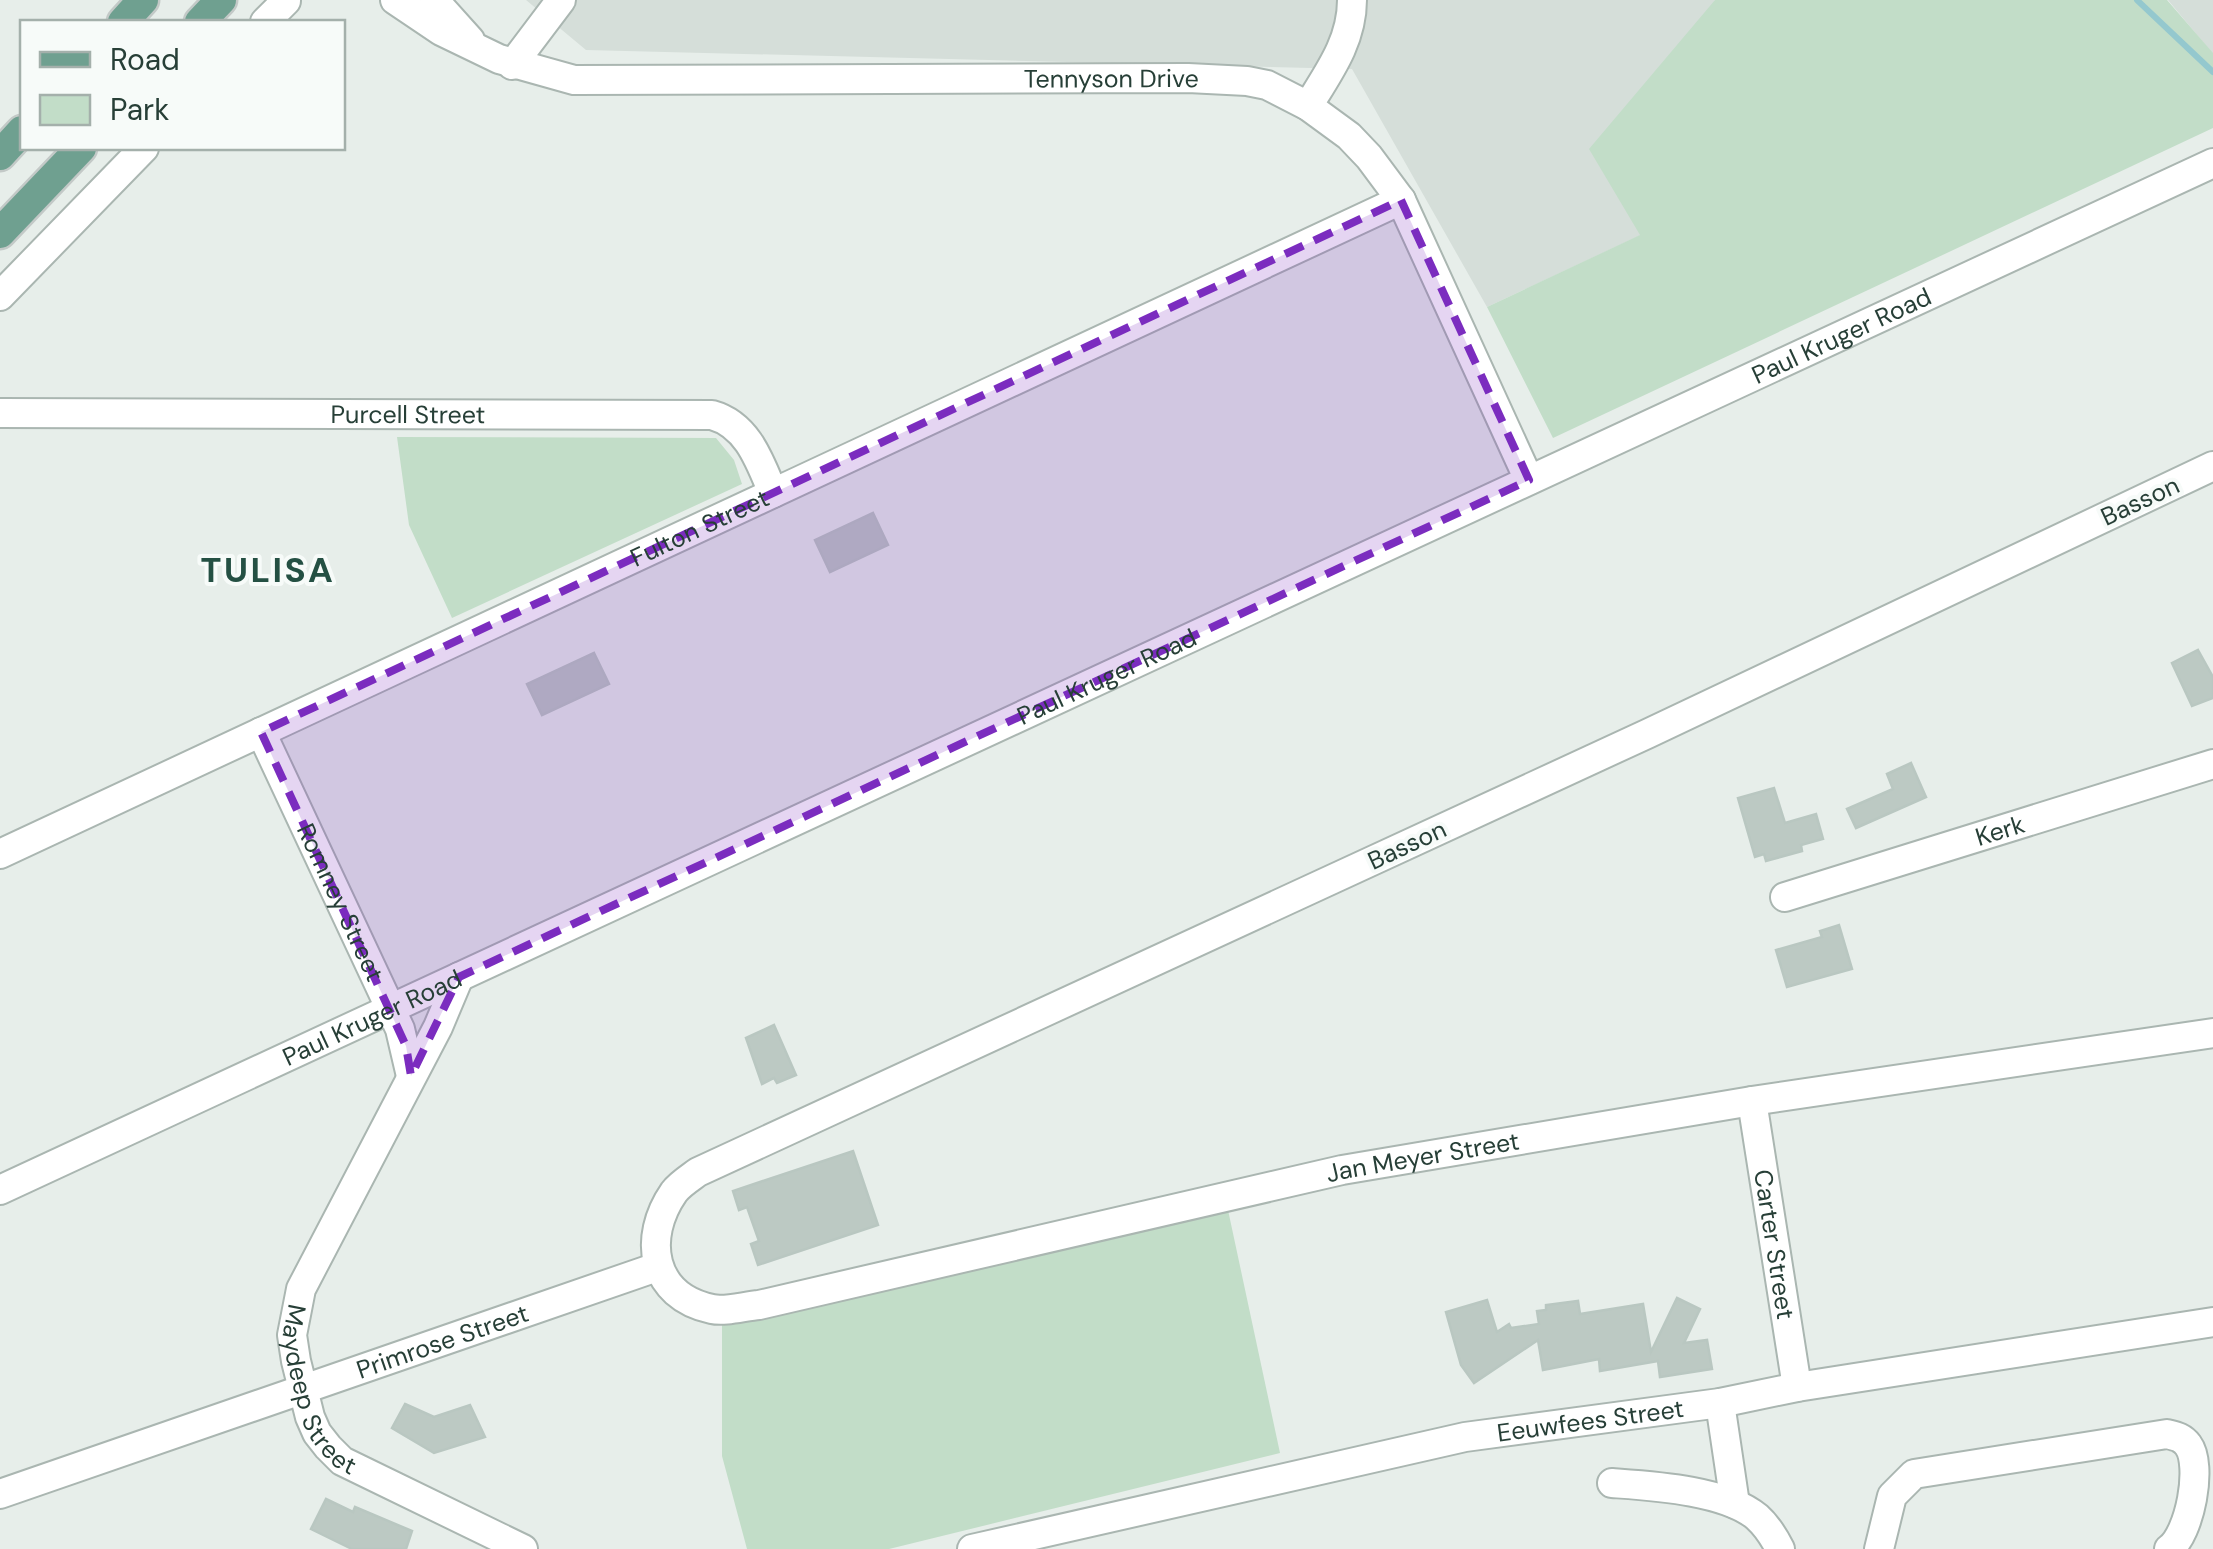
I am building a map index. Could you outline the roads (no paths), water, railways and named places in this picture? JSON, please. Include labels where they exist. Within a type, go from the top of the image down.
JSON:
[{"type":"main road","points":[[124,20],[143,0]]},
{"type":"main road","points":[[202,20],[221,0]]},
{"type":"main road","points":[[0,155],[20,133]]},
{"type":"main road","points":[[0,233],[79,150]]},
{"type":"street","name":"Tennyson Drive","points":[[395,0],[441,31],[512,64],[574,80],[1228,80],[1267,86],[1308,106],[1369,156],[1401,200],[1529,480]]},
{"type":"street","name":"Tennyson Drive","points":[[434,0],[474,45]]},
{"type":"street","points":[[1308,106],[1347,38],[1352,0]]},
{"type":"street","points":[[267,20],[286,1]]},
{"type":"street","points":[[512,64],[551,3]]},
{"type":"street","points":[[0,296],[142,150]]},
{"type":"street","name":"Paul Kruger Road","points":[[0,1190],[2210,168]]},
{"type":"street","name":"Fulton Street","points":[[0,854],[1401,200]]},
{"type":"street","name":"Purcell Street","points":[[0,413],[712,415],[725,419],[751,445],[772,493]]},
{"type":"street","name":"Basson","points":[[657,1267],[656,1237],[662,1215],[676,1189],[698,1172],[1647,734],[2213,466]]},
{"type":"street","name":"Romney Street","points":[[261,732],[400,1029],[411,1076]]},
{"type":"street","name":"Kerk","points":[[1785,897],[2213,764]]},
{"type":"street","name":"Maydeep Street","points":[[459,977],[438,1027],[300,1290],[292,1335],[302,1388],[317,1433],[342,1461],[523,1549]]},
{"type":"street","name":"Jan Meyer Street","points":[[657,1267],[665,1284],[714,1310],[759,1305],[1342,1170],[1752,1102],[2213,1033]]},
{"type":"street","name":"Carter Street","points":[[1752,1102],[1797,1387]]},
{"type":"street","name":"Primrose Street","points":[[0,1494],[657,1267]]},
{"type":"street","name":"Eeuwfees Street","points":[[972,1549],[1062,1539],[1465,1437],[1720,1403],[1797,1387],[2213,1322]]},
{"type":"street","points":[[1720,1403],[1735,1504]]},
{"type":"street","points":[[1879,1549],[1892,1496],[1914,1474],[2167,1434],[2180,1437],[2193,1458],[2187,1527],[2169,1549]]},
{"type":"street","points":[[1612,1483],[1655,1486],[1735,1504],[1755,1515],[1780,1549]]},
{"type":"waterway","points":[[2137,0],[2213,72]]},
{"type":"district","name":"TULISA","points":[[268,570]]}]
